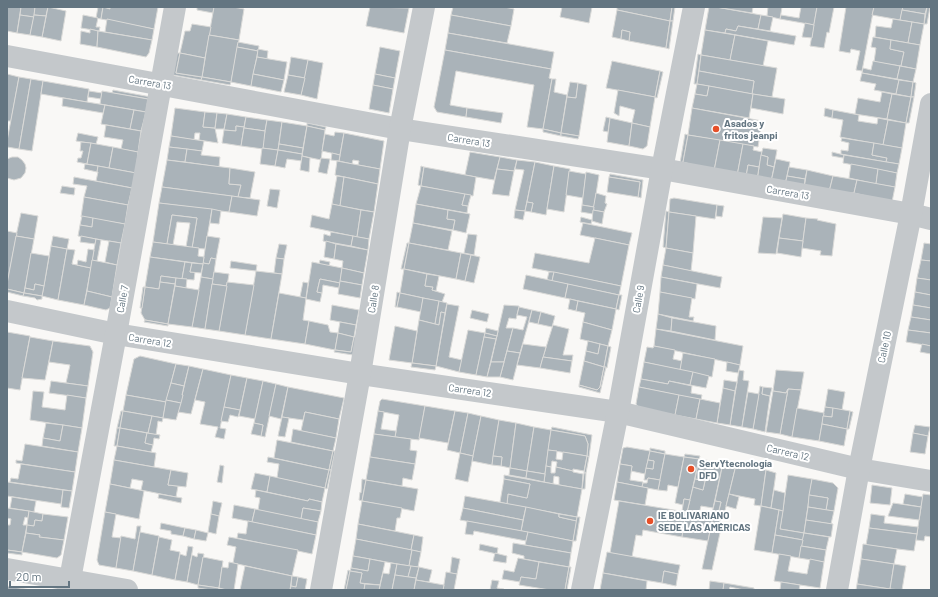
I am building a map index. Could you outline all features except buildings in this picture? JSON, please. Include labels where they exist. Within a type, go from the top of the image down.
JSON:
[{"type":"street","name":"Calle 7","points":[[69,585],[175,7]]},
{"type":"street","name":"Calle 8","points":[[321,590],[360,374],[400,129],[424,7]]},
{"type":"street","name":"Calle 9","points":[[582,590],[618,412],[662,169],[694,7]]},
{"type":"street","name":"Carrera 13","points":[[7,56],[400,129],[662,169],[921,217]]},
{"type":"street","name":"Calle 10","points":[[837,590],[859,469],[921,217],[931,104]]},
{"type":"street","name":"Carrera 12","points":[[7,311],[116,334],[360,374],[618,412],[859,469],[931,481]]},
{"type":"street","points":[[7,569],[69,585],[127,590]]},
{"type":"place","name":"Asados y fritos jeanpi","points":[[716,129]]},
{"type":"place","name":"ServYtecnología DFD","points":[[691,469]]},
{"type":"place","name":"IE BOLIVARIANO SEDE LAS AMÉRICAS","points":[[650,521]]}]
